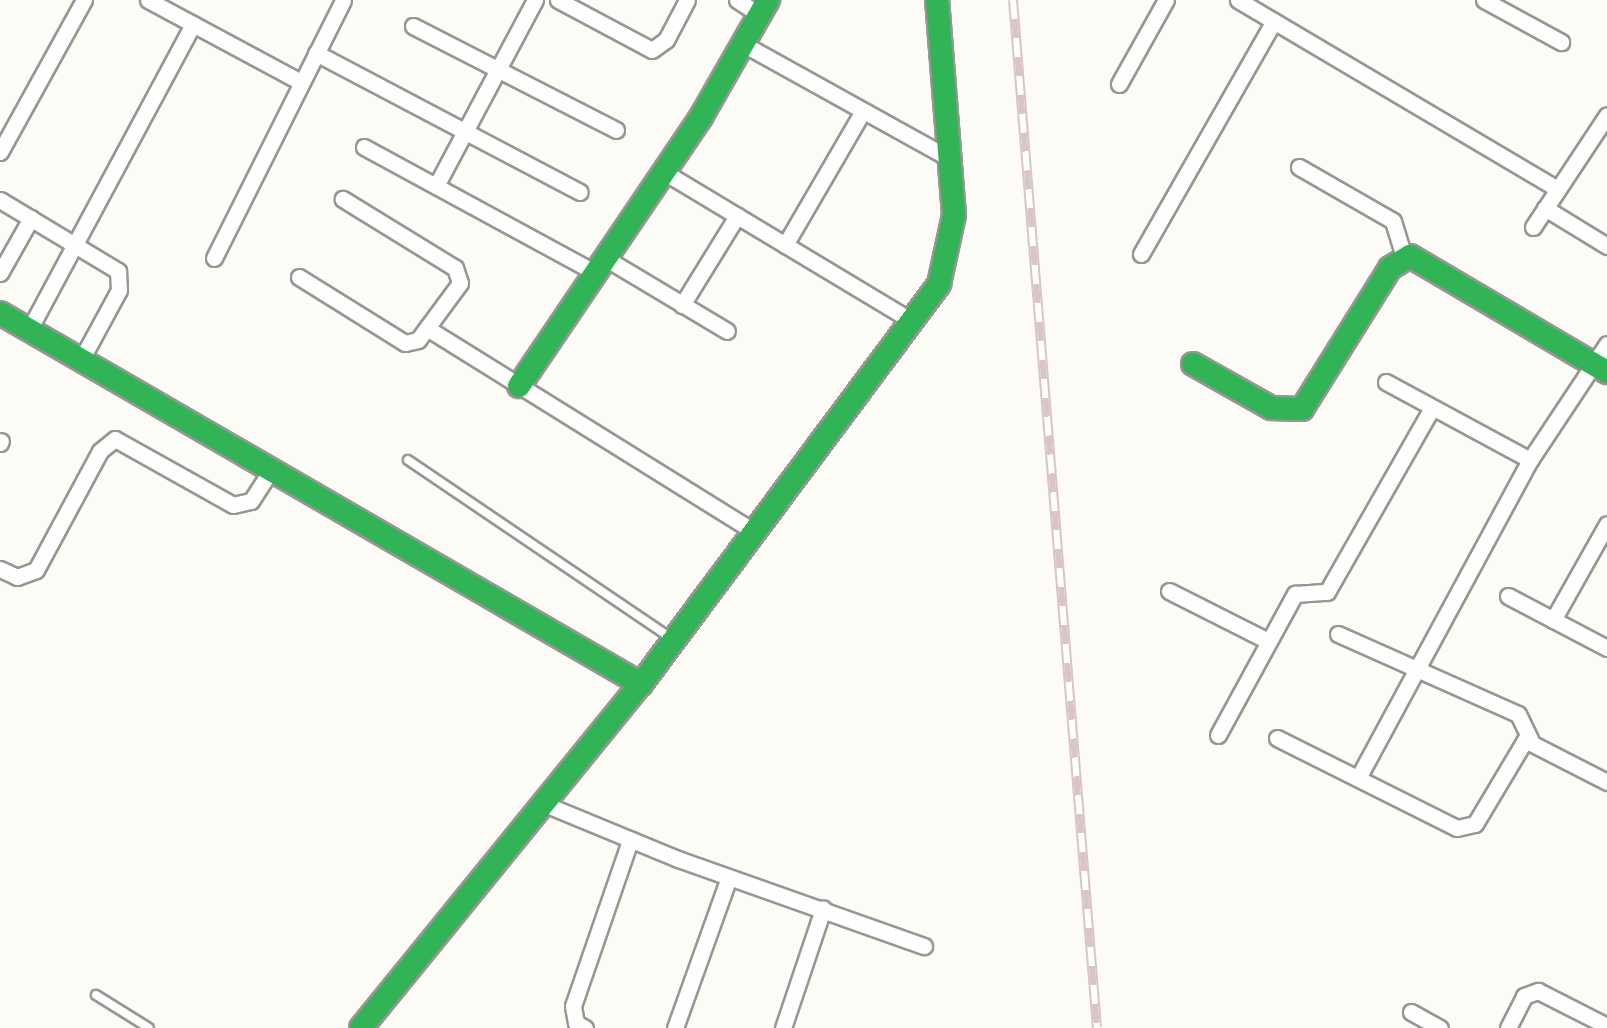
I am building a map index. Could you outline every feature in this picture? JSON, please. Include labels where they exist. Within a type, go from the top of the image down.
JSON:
[{"type":"street","points":[[0,152],[84,0]]},
{"type":"street","points":[[148,0],[301,82]]},
{"type":"street","points":[[214,258],[343,0]]},
{"type":"street","points":[[436,186],[535,0]]},
{"type":"street","points":[[558,0],[652,50],[666,40],[688,0]]},
{"type":"street","points":[[518,386],[746,46],[764,8],[737,0]]},
{"type":"street","points":[[361,1028],[675,641],[938,284],[951,250],[950,160],[937,0]]},
{"type":"street","points":[[1118,84],[1166,0]]},
{"type":"street","points":[[1238,0],[1557,190]]},
{"type":"street","points":[[1484,0],[1561,42]]},
{"type":"street","points":[[1140,254],[1274,21]]},
{"type":"street","points":[[29,330],[193,24]]},
{"type":"street","points":[[413,26],[616,130]]},
{"type":"street","points":[[746,46],[950,160]]},
{"type":"street","points":[[316,54],[580,192]]},
{"type":"street","points":[[785,244],[863,111]]},
{"type":"street","points":[[1533,228],[1607,115]]},
{"type":"street","points":[[364,147],[436,186],[682,304],[727,331]]},
{"type":"street","points":[[1299,167],[1393,221],[1404,258]]},
{"type":"street","points":[[664,172],[912,321]]},
{"type":"street","points":[[299,277],[405,343],[418,340],[460,283],[459,272],[343,198]]},
{"type":"street","points":[[0,200],[113,264],[121,281],[82,360]]},
{"type":"street","points":[[1545,208],[1607,246]]},
{"type":"street","points":[[682,304],[737,216]]},
{"type":"street","points":[[0,273],[31,218]]},
{"type":"street","points":[[1358,778],[1530,460],[1603,360],[1437,267],[1404,258]]},
{"type":"street","points":[[1193,364],[1271,408],[1302,409],[1390,268],[1404,258]]},
{"type":"street","points":[[0,313],[641,684]]},
{"type":"street","points":[[427,328],[753,531]]},
{"type":"street","points":[[1386,382],[1530,460]]},
{"type":"street","points":[[1218,735],[1299,590],[1327,592],[1432,408]]},
{"type":"street","points":[[0,569],[17,576],[36,570],[100,451],[115,439],[233,505],[251,501],[271,470]]},
{"type":"street","points":[[1553,620],[1607,524]]},
{"type":"street","points":[[1170,591],[1268,641]]},
{"type":"street","points":[[1508,596],[1607,648]]},
{"type":"street","points":[[1338,634],[1518,714],[1530,739],[1607,782]]},
{"type":"street","points":[[1277,738],[1466,828],[1518,746],[1530,739]]},
{"type":"street","points":[[542,803],[630,840],[924,946]]},
{"type":"street","points":[[585,1028],[576,1023],[573,1006],[630,840]]},
{"type":"street","points":[[675,1028],[729,877]]},
{"type":"street","points":[[783,1028],[823,910]]},
{"type":"street","points":[[1508,1028],[1524,996],[1538,991],[1607,1026]]},
{"type":"street","points":[[1411,1012],[1440,1028]]},
{"type":"lane","points":[[408,460],[675,641]]},
{"type":"lane","points":[[96,995],[150,1028]]},
{"type":"railway","points":[[1013,0],[1097,1028]]},
{"type":"traffic: fast","points":[[519,386],[701,117],[768,0]]},
{"type":"traffic: fast","points":[[361,1028],[641,684],[939,284],[954,215],[937,0]]},
{"type":"traffic: fast","points":[[1193,364],[1271,408],[1302,409],[1390,268],[1410,256],[1607,372]]},
{"type":"traffic: fast","points":[[0,313],[641,684]]}]
